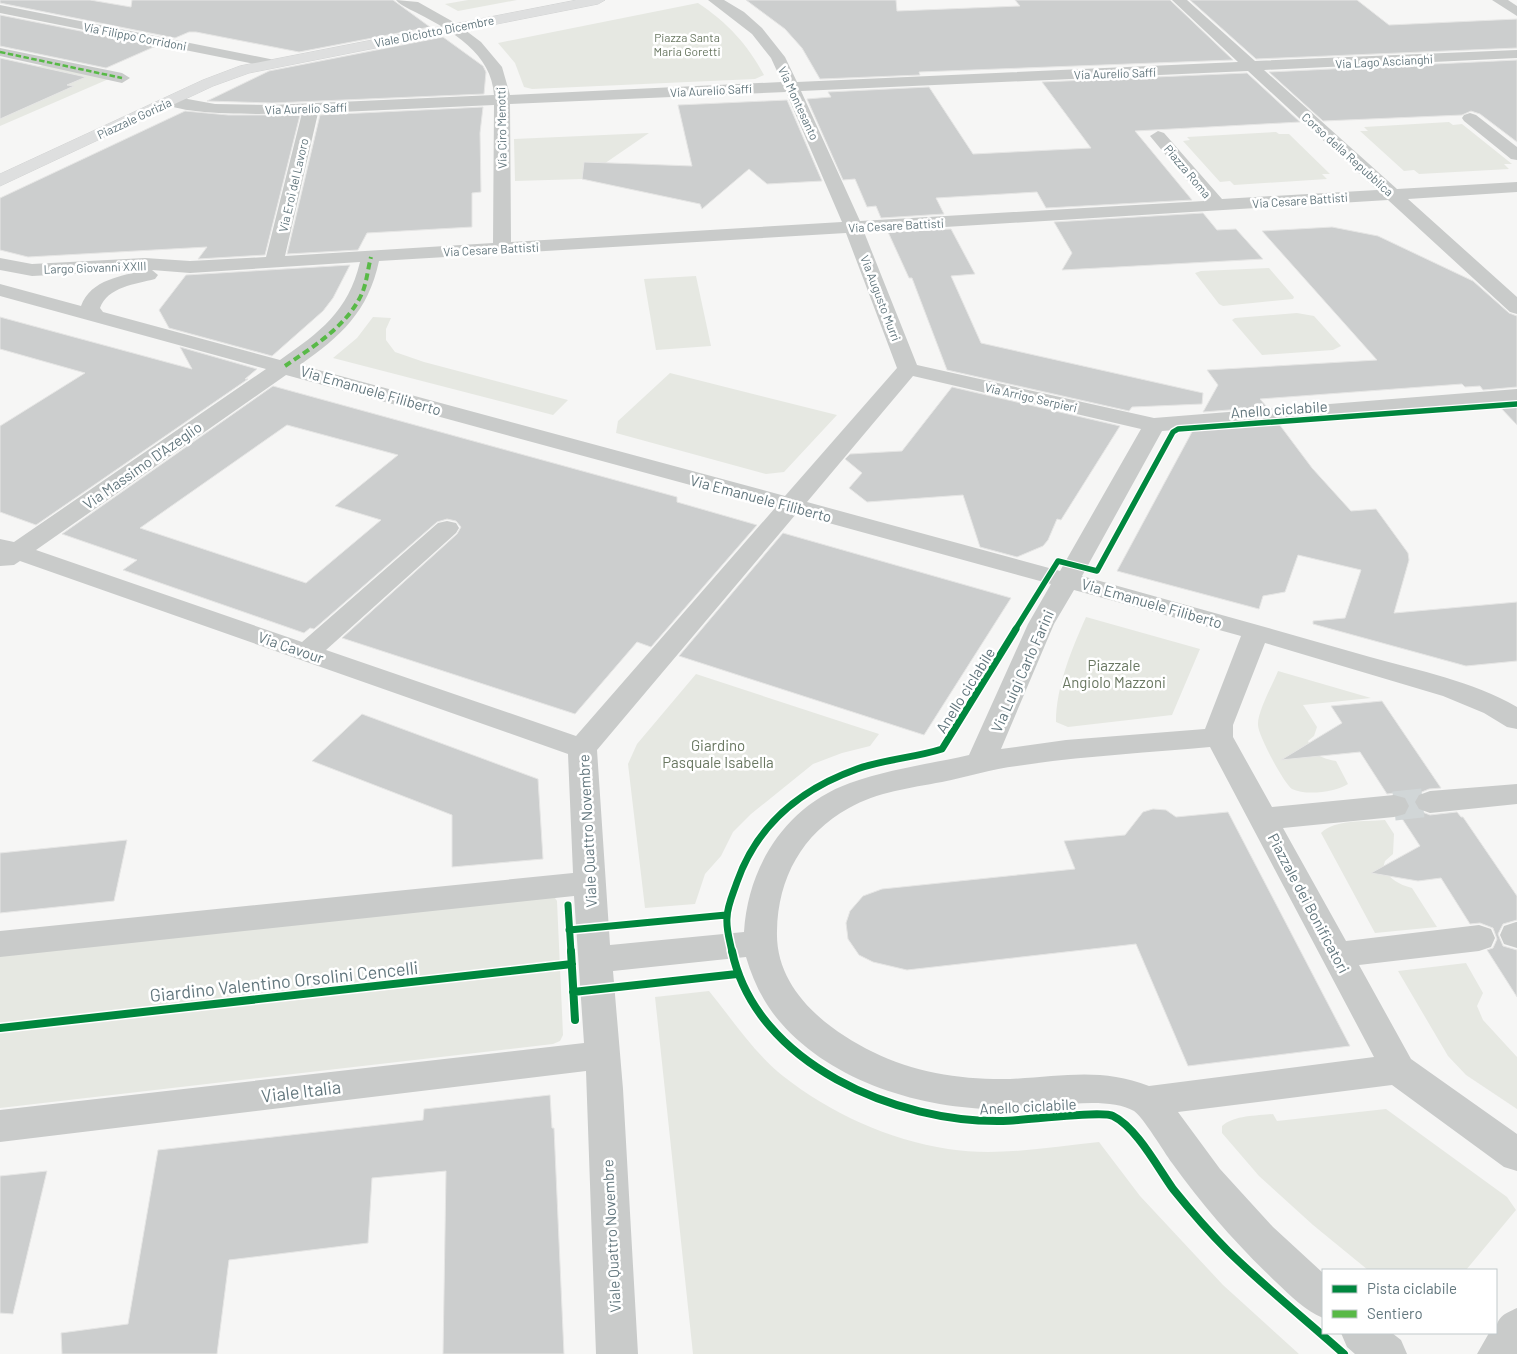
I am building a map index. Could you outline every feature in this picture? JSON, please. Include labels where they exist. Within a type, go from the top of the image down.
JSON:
[{"type":"main road","name":"Viale Diciotto Dicembre","points":[[270,63],[598,0]]},
{"type":"main road","name":"Piazzale Gorizia","points":[[0,181],[226,76],[270,63]]},
{"type":"street","name":"Via Ciro Menotti","points":[[403,0],[426,11],[481,50],[492,62],[499,78],[502,100],[502,249]]},
{"type":"street","name":"Via Montesanto","points":[[715,0],[739,15],[757,31],[778,57],[793,86],[854,227]]},
{"type":"street","name":"Corso della Repubblica","points":[[1179,0],[1517,308]]},
{"type":"street","points":[[1499,0],[1517,12]]},
{"type":"street","name":"Via Filippo Corridoni","points":[[0,9],[270,63]]},
{"type":"street","points":[[0,52],[122,78]]},
{"type":"street","name":"Via Lago Ascianghi","points":[[1252,67],[1517,54]]},
{"type":"street","name":"Via Aurelio Saffi","points":[[171,101],[234,110],[311,108],[1252,67]]},
{"type":"street","name":"Via Eroi del Lavoro","points":[[274,262],[311,108]]},
{"type":"street","points":[[1470,118],[1517,155]]},
{"type":"street","name":"Piazza Roma","points":[[1158,136],[1217,205]]},
{"type":"street","name":"Via Cesare Battisti","points":[[274,262],[1517,187]]},
{"type":"street","name":"Via Augusto Murri","points":[[854,227],[908,369]]},
{"type":"street","name":"Via Massimo D'Azeglio","points":[[5,554],[285,366],[337,326],[351,310],[361,294],[371,257]]},
{"type":"street","name":"Largo Giovanni XXIII","points":[[0,264],[32,270],[145,264],[190,267],[274,262]]},
{"type":"street","name":"Largo Giovanni XXIII","points":[[94,315],[90,308],[91,301],[100,291],[118,283],[148,275],[190,267]]},
{"type":"street","name":"Largo Giovanni XXIII","points":[[0,277],[28,282],[148,275]]},
{"type":"street","name":"Via Emanuele Filiberto","points":[[0,290],[285,366],[1256,632],[1460,692],[1494,706],[1517,720]]},
{"type":"street","name":"Via Arrigo Serpieri","points":[[908,369],[1154,425],[1517,396]]},
{"type":"street","name":"Viale Quattro Novembre","points":[[617,1354],[602,1055],[589,883],[582,748],[908,369]]},
{"type":"street","name":"Via Luigi Carlo Farini","points":[[981,762],[1041,624],[1154,425]]},
{"type":"street","points":[[307,652],[446,528]]},
{"type":"street","name":"Via Cavour","points":[[5,554],[307,652],[582,748]]},
{"type":"street","points":[[1256,632],[1219,725],[1219,737],[1016,756],[865,788],[837,801],[811,820],[788,843],[774,865],[760,914],[760,943],[764,966],[776,991],[796,1017],[829,1045],[864,1064],[916,1083],[953,1092],[993,1094],[1095,1088],[1121,1092],[1148,1101],[1398,1069]]},
{"type":"street","name":"Piazzale dei Bonificatori","points":[[1219,737],[1398,1069],[1517,1155]]},
{"type":"street","points":[[1430,802],[1517,794]]},
{"type":"street","points":[[1263,819],[1394,806]]},
{"type":"street","points":[[0,944],[589,883]]},
{"type":"street","points":[[1337,955],[1479,938]]},
{"type":"street","points":[[595,960],[760,943]]},
{"type":"street","name":"Viale Italia","points":[[0,1126],[602,1055]]},
{"type":"street","points":[[1148,1101],[1207,1181],[1252,1233],[1322,1298]]},
{"type":"street","points":[[1498,1354],[1517,1328]]},
{"type":"street","points":[[1362,1334],[1386,1354]]},
{"type":"green space","points":[[468,0],[517,0],[458,11],[445,4]]},
{"type":"green space","name":"Piazza Santa Maria Goretti","points":[[698,3],[728,26],[751,53],[764,75],[755,79],[532,89],[524,87],[515,63],[498,43]]},
{"type":"green space","points":[[45,64],[111,78],[0,126],[0,83]]},
{"type":"green space","points":[[1449,122],[1453,125],[1462,124],[1512,164],[1504,164],[1509,169],[1419,174],[1414,170],[1404,171],[1360,131],[1368,131],[1364,127]]},
{"type":"green space","points":[[1276,132],[1279,134],[1289,134],[1330,174],[1322,174],[1327,179],[1234,185],[1230,181],[1220,182],[1183,141],[1190,140],[1187,137]]},
{"type":"green space","points":[[649,133],[582,179],[515,181],[514,139]]},
{"type":"green space","points":[[1269,268],[1294,297],[1293,299],[1223,306],[1219,304],[1195,273],[1201,271]]},
{"type":"green space","points":[[696,276],[711,346],[656,350],[644,279]]},
{"type":"green space","points":[[1297,313],[1314,316],[1341,346],[1333,350],[1262,355],[1232,320],[1235,318]]},
{"type":"green space","points":[[373,317],[391,318],[386,329],[386,340],[395,352],[424,362],[568,400],[553,415],[333,358],[357,338]]},
{"type":"green space","points":[[670,373],[837,415],[784,472],[766,474],[616,433],[618,421]]},
{"type":"green space","name":"Piazzale Angiolo Mazzoni","points":[[1086,617],[1200,649],[1172,715],[1068,727],[1056,722],[1062,681],[1070,655]]},
{"type":"green space","points":[[1278,671],[1371,698],[1303,705],[1317,727],[1314,736],[1308,741],[1319,756],[1336,761],[1348,784],[1343,787],[1313,793],[1298,791],[1292,789],[1283,778],[1267,748],[1258,725],[1258,719]]},
{"type":"green space","name":"Giardino Pasquale Isabella","points":[[696,674],[879,734],[870,746],[842,753],[813,764],[751,814],[733,832],[721,856],[705,874],[695,904],[645,908],[628,764],[637,744]]},
{"type":"green space","points":[[1385,820],[1394,834],[1393,854],[1385,861],[1383,868],[1395,881],[1412,888],[1437,927],[1375,933],[1321,833],[1334,825],[1342,823]]},
{"type":"green space","points":[[553,895],[557,901],[563,1035],[560,1041],[553,1044],[0,1108],[0,951]]},
{"type":"green space","points":[[1466,963],[1483,993],[1477,1006],[1483,1020],[1517,1057],[1517,1109],[1466,1075],[1448,1056],[1398,971]]},
{"type":"green space","points":[[709,991],[762,1057],[783,1076],[820,1102],[882,1132],[926,1145],[985,1152],[1004,1152],[1099,1142],[1140,1196],[1223,1285],[1299,1354],[693,1354],[655,997]]},
{"type":"green space","points":[[1386,1109],[1507,1197],[1516,1210],[1467,1269],[1367,1269],[1313,1225],[1259,1176],[1222,1133],[1222,1126],[1227,1122],[1246,1117],[1273,1114],[1277,1121]]},
{"type":"building","points":[[0,0],[90,0],[131,7],[132,0],[393,0],[430,27],[299,52],[196,32],[189,32],[175,38],[0,3]]},
{"type":"building","points":[[746,0],[896,0],[897,11],[1020,6],[1015,0],[1170,0],[1233,60],[919,72],[920,75],[820,79],[802,48],[785,29]]},
{"type":"building","points":[[1190,0],[1357,0],[1389,25],[1517,19],[1517,48],[1256,59]]},
{"type":"building","points":[[0,15],[156,46],[106,68],[0,46]]},
{"type":"building","points":[[443,37],[483,66],[486,72],[484,94],[272,103],[207,101],[269,71]]},
{"type":"building","points":[[0,58],[86,77],[67,85],[74,86],[0,119]]},
{"type":"building","points":[[1517,60],[1517,142],[1480,114],[1471,111],[1462,115],[1323,121],[1269,72]]},
{"type":"building","points":[[1247,73],[1300,122],[1135,131],[1192,200],[1046,208],[1037,192],[936,198],[944,214],[881,218],[876,206],[867,207],[855,179],[843,180],[807,99],[831,97],[828,92],[929,87],[973,154],[1091,148],[1042,82]]},
{"type":"building","points":[[787,100],[822,181],[767,184],[749,169],[702,209],[700,204],[582,179],[584,162],[692,166],[678,105]]},
{"type":"building","points":[[483,107],[480,133],[481,192],[472,193],[472,227],[367,233],[358,250],[287,254],[320,115]]},
{"type":"building","points":[[185,111],[228,115],[300,115],[265,255],[198,259],[207,247],[28,257],[0,250],[0,198]]},
{"type":"building","points":[[1203,213],[1217,230],[1236,229],[1263,259],[1062,270],[1072,253],[1054,222]]},
{"type":"building","points":[[1332,227],[1378,236],[1473,281],[1509,313],[1517,316],[1517,387],[1483,390],[1480,386],[1465,387],[1462,384],[1260,399],[1267,407],[1203,412],[1218,385],[1207,370],[1377,360],[1262,231]]},
{"type":"building","points":[[951,229],[975,274],[951,276],[981,343],[1203,393],[1202,404],[1132,407],[1129,411],[947,370],[912,278],[909,278],[888,232]]},
{"type":"building","points":[[350,265],[333,298],[323,311],[272,356],[169,328],[159,310],[186,275]]},
{"type":"building","points":[[0,317],[192,369],[180,347],[257,369],[245,379],[248,379],[36,525],[0,512],[0,426],[85,373],[0,349]]},
{"type":"building","points":[[273,386],[677,497],[677,502],[757,525],[651,647],[637,642],[575,714],[342,638],[457,534],[461,527],[456,521],[447,519],[437,522],[314,629],[310,628],[304,633],[123,570],[137,560],[62,534]],"holes":[[[287,425],[398,455],[335,506],[381,520],[306,583],[140,528]]]},
{"type":"building","points":[[952,387],[1120,426],[1061,520],[1057,519],[1048,540],[1043,546],[1017,557],[980,547],[963,495],[867,502],[849,488],[862,473],[845,459],[850,454],[902,451]]},
{"type":"building","points":[[1517,405],[1517,425],[1499,406]]},
{"type":"building","points":[[1279,424],[1312,468],[1351,511],[1376,509],[1408,553],[1409,560],[1394,613],[1517,602],[1517,661],[1466,666],[1313,624],[1313,621],[1345,618],[1361,570],[1298,555],[1285,592],[1263,596],[1259,609],[1117,571],[1193,430]]},
{"type":"building","points":[[783,533],[1011,598],[924,735],[679,656]]},
{"type":"building","points":[[1382,701],[1441,788],[1429,789],[1417,794],[1413,801],[1417,810],[1430,815],[1457,812],[1463,817],[1517,896],[1517,920],[1503,924],[1498,934],[1503,946],[1517,950],[1517,997],[1487,950],[1493,948],[1497,939],[1493,928],[1480,923],[1470,924],[1441,878],[1418,881],[1371,873],[1420,846],[1401,817],[1407,815],[1411,807],[1407,797],[1394,793],[1387,794],[1360,752],[1281,760],[1342,723],[1331,706]]},
{"type":"building","points":[[362,714],[538,779],[543,859],[452,867],[452,815],[312,761]]},
{"type":"building","points":[[1153,809],[1166,810],[1176,817],[1228,812],[1350,1046],[1188,1066],[1136,944],[907,970],[873,962],[859,955],[848,939],[846,923],[850,911],[863,896],[882,889],[1075,869],[1064,841],[1125,835],[1143,812]]},
{"type":"building","points":[[127,840],[114,901],[0,913],[0,853]]},
{"type":"building","points":[[550,1095],[552,1128],[554,1128],[564,1354],[443,1354],[446,1171],[372,1178],[368,1243],[229,1260],[217,1354],[62,1354],[61,1333],[128,1324],[158,1150],[423,1120],[424,1109]]},
{"type":"building","points":[[47,1171],[13,1314],[0,1313],[0,1176]]},
{"type":"tunnel","points":[[1394,806],[1430,802]]},
{"type":"marked path","points":[[0,52],[122,78]]},
{"type":"marked path","points":[[285,366],[328,335],[355,306],[366,281],[371,257]]},
{"type":"cycle path","name":"Anello ciclabile","points":[[1344,1354],[1228,1251],[1175,1191],[1128,1127],[1112,1115],[1096,1114],[1004,1122],[935,1117],[882,1101],[851,1087],[821,1070],[794,1050],[770,1026],[750,1000],[736,970],[729,938],[728,911],[740,872],[758,839],[774,819],[794,802],[825,783],[859,769],[942,749],[1058,561],[1097,571],[1173,432],[1178,429],[1517,404]]},
{"type":"cycle path","points":[[568,905],[575,1020]]},
{"type":"cycle path","points":[[569,930],[726,915]]},
{"type":"cycle path","name":"Giardino Valentino Orsolini Cencelli","points":[[0,1028],[572,964]]},
{"type":"cycle path","points":[[573,992],[737,974]]}]
